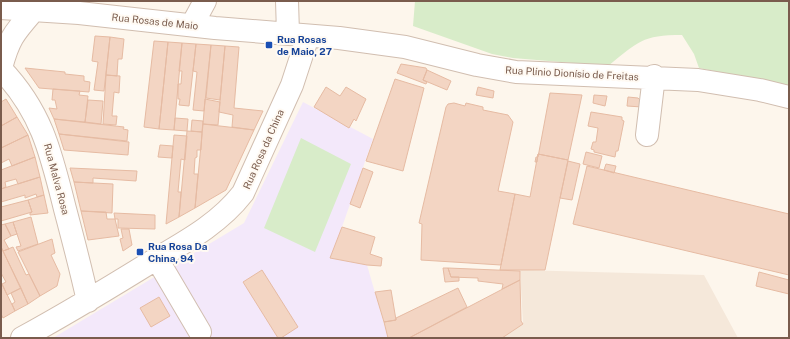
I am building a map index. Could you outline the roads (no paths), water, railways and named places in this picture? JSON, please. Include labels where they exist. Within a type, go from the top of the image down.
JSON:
[{"type":"street","points":[[192,26],[205,1]]},
{"type":"street","name":"Rua Rosa da China","points":[[22,338],[88,301],[217,222],[233,206],[243,193],[292,85],[298,34],[287,1]]},
{"type":"street","name":"Rua Rosas de Maio","points":[[1,8],[192,26],[298,34]]},
{"type":"street","name":"Rua Malva Rosa","points":[[34,10],[13,34],[7,46],[1,69],[14,83],[32,109],[47,140],[88,301]]},
{"type":"street","name":"Rua Plínio Dionísio de Freitas","points":[[298,34],[405,47],[477,65],[516,72],[654,76],[698,80],[760,90],[789,97]]},
{"type":"street","points":[[647,135],[654,76]]},
{"type":"street","points":[[157,259],[200,332]]},
{"type":"place","name":"Rua Rosas de Maio, 27","points":[[269,45]]},
{"type":"place","name":"Rua Rosa Da China, 94","points":[[140,252]]}]
